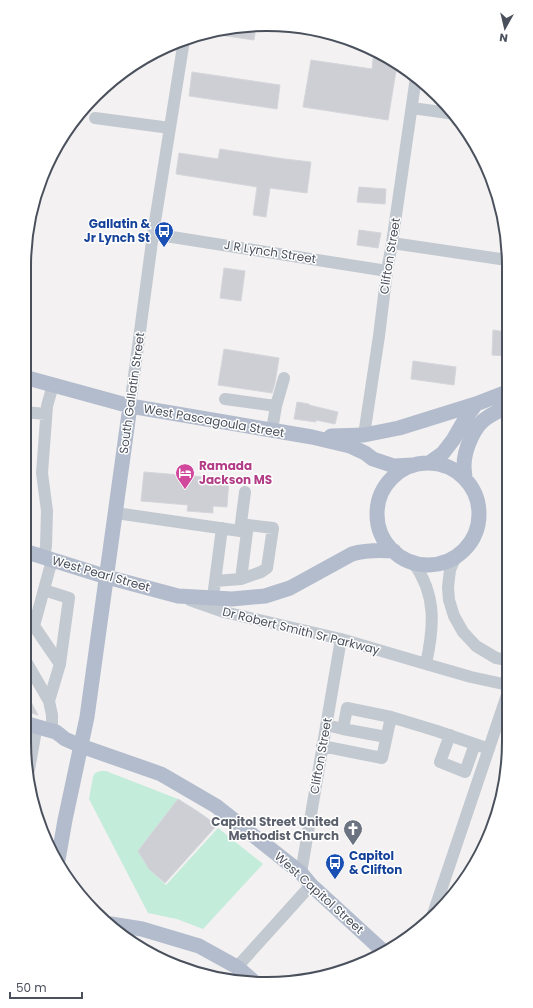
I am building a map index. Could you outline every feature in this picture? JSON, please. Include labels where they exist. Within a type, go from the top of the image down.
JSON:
[{"type":"main road","name":"West Pascagoula Street","points":[[31,379],[130,406],[312,436],[350,446],[365,453],[373,459],[394,466],[413,465]]},
{"type":"main road","name":"West Pascagoula Street","points":[[312,436],[364,435],[399,428],[476,404],[502,394]]},
{"type":"main road","points":[[429,463],[443,453],[476,404]]},
{"type":"main road","name":"South Gallatin Street","points":[[59,853],[87,717],[130,406]]},
{"type":"main road","points":[[465,479],[464,466],[466,452],[474,432],[480,423],[487,417],[502,410]]},
{"type":"main road","points":[[429,463],[440,464],[456,471],[465,479],[476,495],[479,509],[478,524],[473,539],[464,550],[456,556],[440,563],[425,564],[402,558],[394,552],[382,534],[378,522],[377,509],[379,500],[388,482],[403,470],[413,465],[429,463]]},
{"type":"main road","name":"West Pearl Street","points":[[31,553],[107,577],[178,596],[232,599],[265,596],[290,588],[352,554],[378,550],[394,552]]},
{"type":"main road","name":"West Capitol Street","points":[[31,725],[52,731],[81,746],[161,774],[216,806],[301,873],[310,885],[379,948]]},
{"type":"main road","name":"West Capitol Street","points":[[31,735],[55,742],[60,742],[65,739]]},
{"type":"main road","points":[[119,925],[142,929],[199,946],[237,967],[247,976]]},
{"type":"street","name":"South Gallatin Street","points":[[130,406],[153,234],[170,128],[180,48]]},
{"type":"street","name":"Clifton Street","points":[[364,435],[415,84]]},
{"type":"street","points":[[412,108],[445,113]]},
{"type":"street","points":[[94,118],[170,128]]},
{"type":"street","name":"J R Lynch Street","points":[[153,234],[387,271]]},
{"type":"street","points":[[392,243],[502,259]]},
{"type":"street","points":[[272,430],[276,406],[284,378]]},
{"type":"street","points":[[53,385],[47,406],[42,473],[46,511],[46,546],[48,558],[44,590],[34,626],[60,664]]},
{"type":"street","points":[[225,399],[276,406]]},
{"type":"street","points":[[31,413],[46,414]]},
{"type":"street","points":[[241,579],[245,492]]},
{"type":"street","points":[[116,513],[243,532]]},
{"type":"street","points":[[215,581],[241,579],[261,572],[267,568],[273,528],[248,525],[243,532]]},
{"type":"street","points":[[213,598],[222,528]]},
{"type":"street","points":[[456,556],[450,570],[448,587],[449,600],[454,616],[463,632],[476,646],[496,658],[502,659]]},
{"type":"street","points":[[413,562],[428,588],[432,612],[432,627],[426,664]]},
{"type":"street","points":[[44,590],[69,598],[60,664],[49,702]]},
{"type":"street","name":"Dr Robert Smith Sr Parkway","points":[[178,596],[224,612],[340,639],[472,677],[502,684]]},
{"type":"street","name":"Clifton Street","points":[[301,873],[340,639]]},
{"type":"street","points":[[31,670],[49,702],[52,715],[52,731]]},
{"type":"street","points":[[343,728],[347,708],[391,717],[450,735],[489,749]]},
{"type":"street","points":[[436,905],[502,710]]},
{"type":"street","points":[[322,746],[382,758],[391,717]]},
{"type":"street","points":[[326,725],[386,737]]},
{"type":"street","points":[[450,735],[440,762],[465,772],[475,744]]},
{"type":"street","points":[[237,967],[310,885]]},
{"type":"green space","points":[[106,771],[178,799],[138,851],[150,870],[166,885],[218,828],[263,864],[203,929],[177,919],[148,913],[89,799],[93,777],[95,773]]},
{"type":"building","points":[[255,32],[254,40],[223,36]]},
{"type":"building","points":[[373,56],[396,70],[388,120],[303,107],[311,60],[372,69]]},
{"type":"building","points":[[192,72],[280,85],[277,109],[189,96]]},
{"type":"building","points":[[220,149],[311,162],[307,193],[270,188],[266,217],[253,215],[257,187],[176,174],[179,153],[218,159]]},
{"type":"building","points":[[359,187],[386,189],[385,204],[357,202]]},
{"type":"building","points":[[359,230],[381,233],[378,248],[357,245]]},
{"type":"building","points":[[224,268],[245,271],[241,301],[220,298]]},
{"type":"building","points":[[493,330],[502,331],[502,356],[492,355]]},
{"type":"building","points":[[224,349],[279,358],[272,393],[218,385]]},
{"type":"building","points":[[413,361],[456,367],[454,385],[411,379]]},
{"type":"building","points":[[297,402],[338,412],[335,424],[316,420],[316,422],[294,419]]},
{"type":"building","name":"Ramada Jackson MS","points":[[144,472],[229,479],[227,507],[213,506],[213,513],[187,511],[188,505],[141,501]]},
{"type":"building","points":[[31,702],[38,715],[31,713]]},
{"type":"building","points":[[178,799],[217,825],[165,883],[149,869],[138,851]]},
{"type":"place","name":"Gallatin & Jr Lynch St","points":[[164,248]]},
{"type":"place","name":"Ramada Jackson MS","points":[[185,490]]},
{"type":"place","name":"Capitol Street United Methodist Church","points":[[353,846]]},
{"type":"place","name":"Capitol & Clifton","points":[[335,880]]}]
